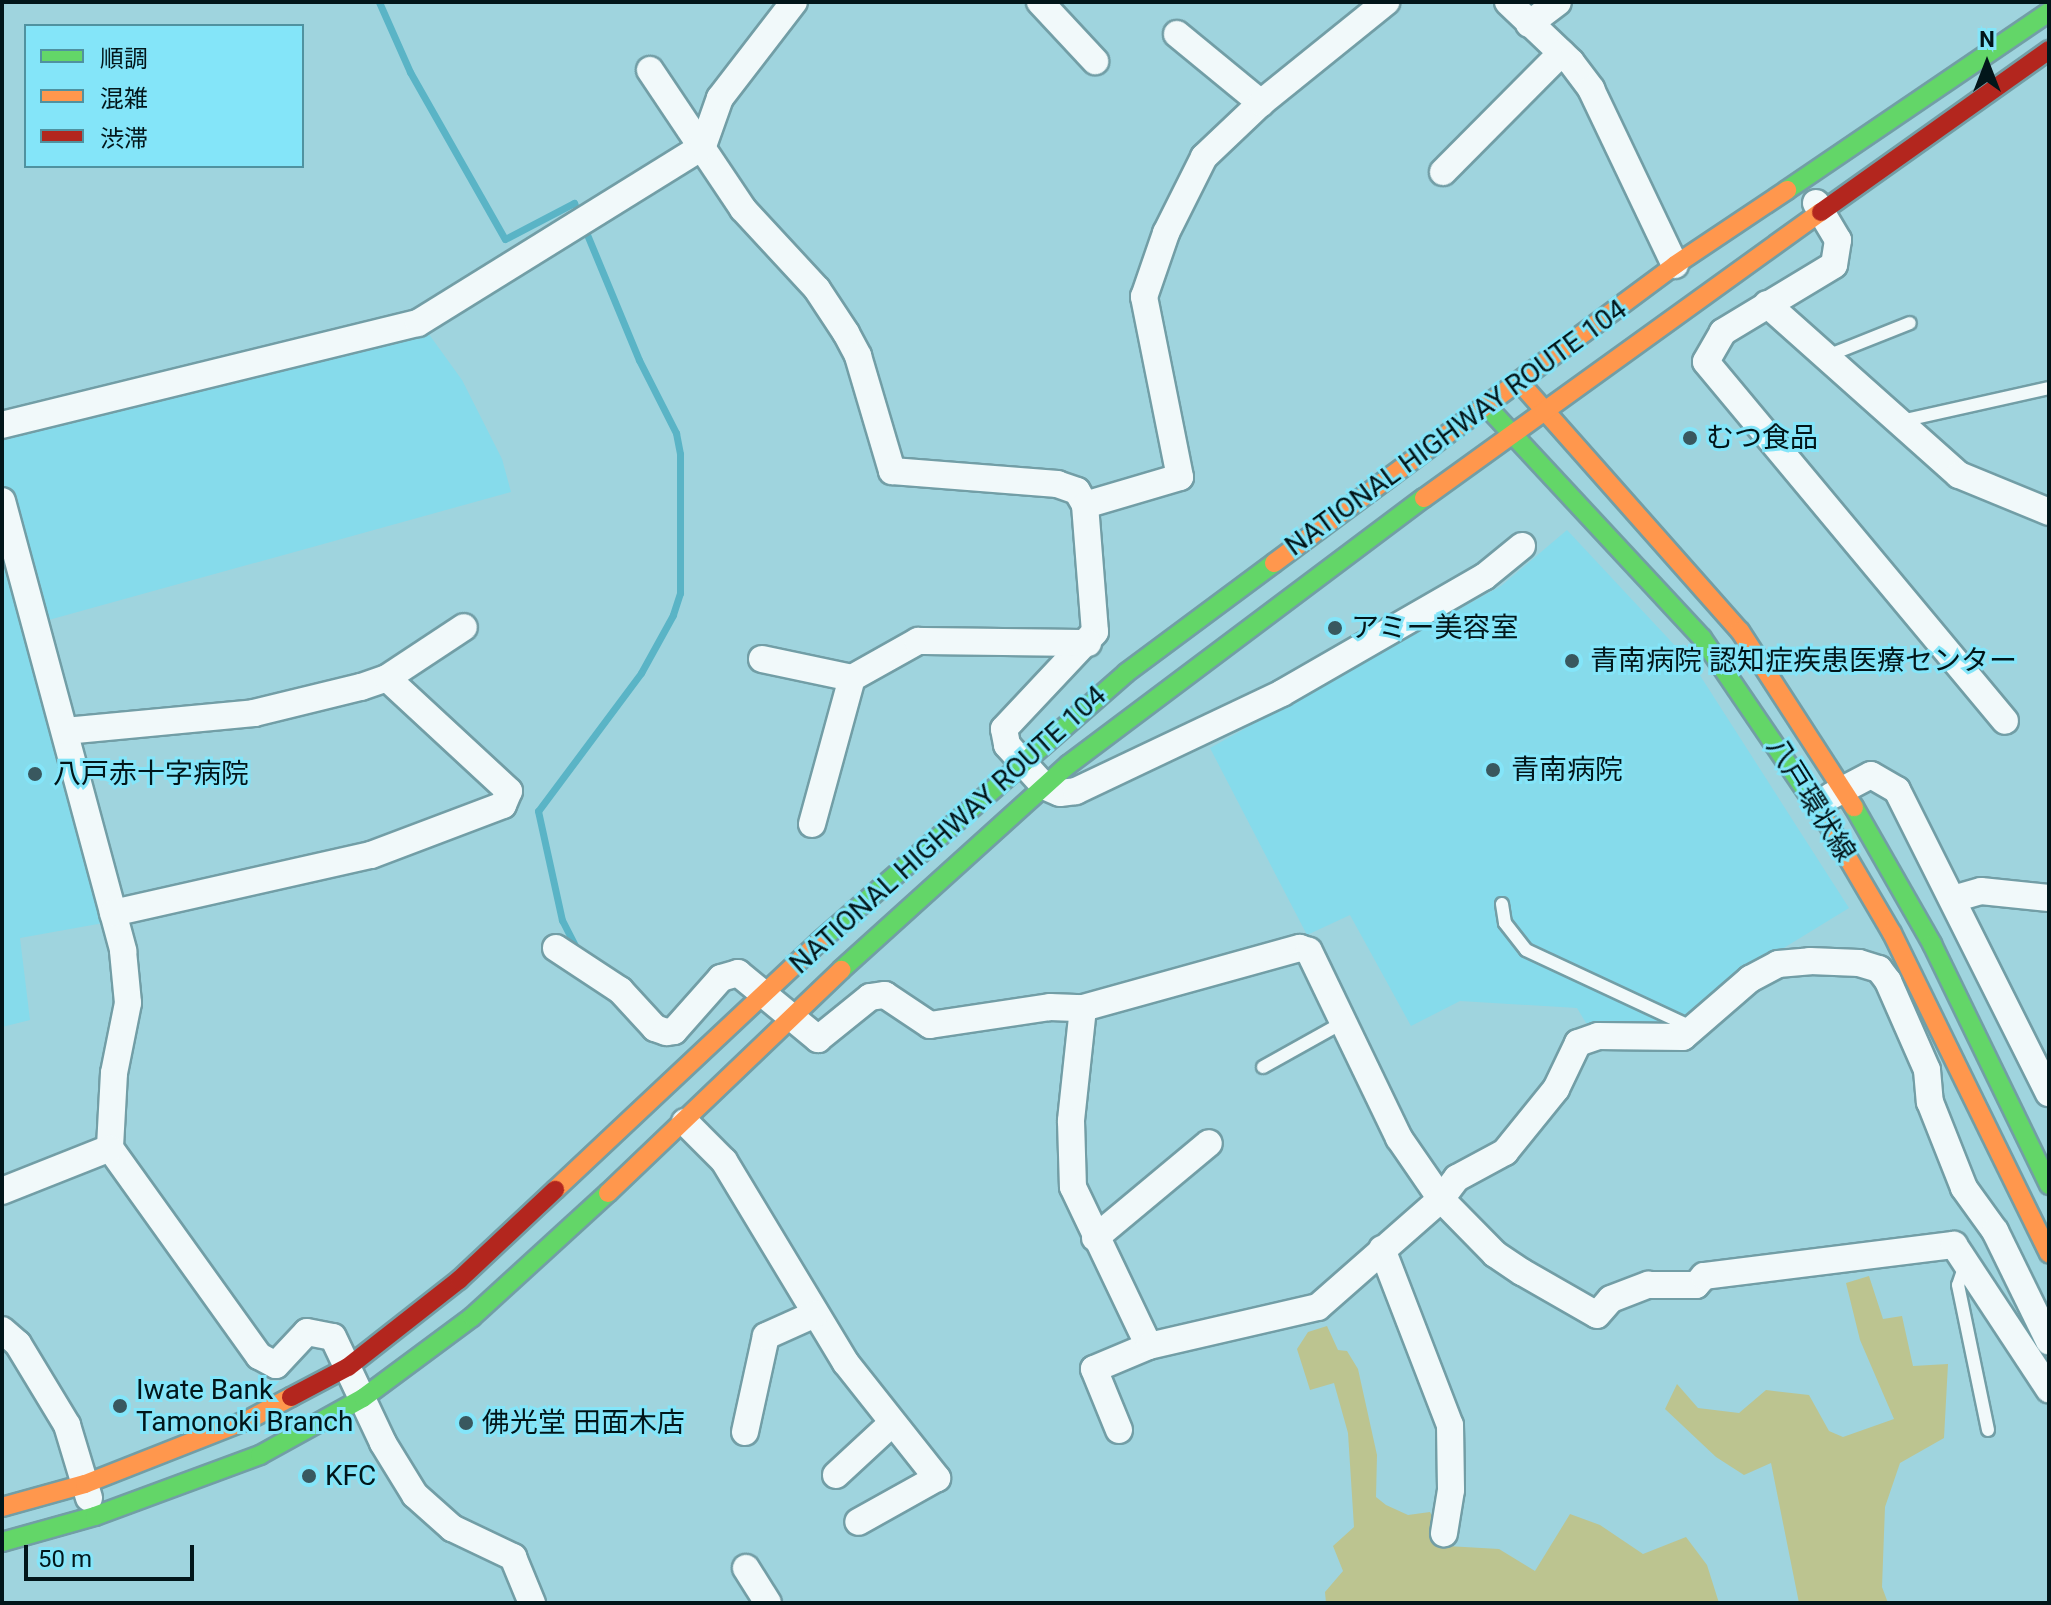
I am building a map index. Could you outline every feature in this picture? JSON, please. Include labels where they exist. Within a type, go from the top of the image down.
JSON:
[{"type":"main road","name":"NATIONAL HIGHWAY ROUTE 104","points":[[2,1507],[85,1484],[250,1419],[348,1367],[459,1280],[1018,760],[1151,654],[1675,265],[2049,12]]},
{"type":"main road","name":"NATIONAL HIGHWAY ROUTE 104","points":[[2,1542],[95,1516],[260,1455],[363,1398],[472,1317],[685,1122],[788,1018],[1044,786],[1163,689],[1511,433],[2049,50]]},
{"type":"main road","name":"八戸環状線","points":[[1520,383],[1740,631],[1843,787],[1932,944],[2049,1185]]},
{"type":"main road","name":"八戸環状線","points":[[1487,406],[1702,638],[1817,805],[1892,933],[2049,1254]]},
{"type":"street","points":[[2,425],[418,323],[703,146],[720,98],[794,2]]},
{"type":"street","points":[[1040,2],[1095,61]]},
{"type":"street","points":[[1085,505],[1180,477],[1144,297],[1166,233],[1204,157],[1261,103],[1386,2]]},
{"type":"street","points":[[1508,2],[1561,53],[1591,89],[1675,265]]},
{"type":"street","points":[[1529,24],[1558,2]]},
{"type":"street","points":[[1177,34],[1261,103]]},
{"type":"street","points":[[1443,172],[1561,53]]},
{"type":"street","points":[[650,70],[743,209],[817,289],[846,333],[858,356],[892,471],[1057,484],[1077,491],[1085,505],[1095,632],[1088,643],[1004,729],[1004,742],[1044,786],[1060,793],[1076,791],[1282,693],[1484,577],[1522,546]]},
{"type":"street","points":[[1802,179],[1838,240],[1834,265],[1723,332],[1706,362],[2005,721]]},
{"type":"street","points":[[1767,304],[1959,475],[2049,512]]},
{"type":"street","points":[[2,501],[113,913],[128,1003],[114,1073],[110,1148],[259,1356],[276,1365],[307,1332],[333,1337],[383,1443],[415,1495],[452,1528],[513,1557],[532,1603]]},
{"type":"street","points":[[65,731],[254,713],[387,678],[464,627]]},
{"type":"street","points":[[762,659],[852,678],[918,641],[1088,643]]},
{"type":"street","points":[[113,913],[371,855],[503,805],[509,791],[387,678]]},
{"type":"street","points":[[812,824],[852,678]]},
{"type":"street","points":[[1817,805],[1843,787],[1871,775],[1897,790],[2049,1093]]},
{"type":"street","points":[[1953,899],[1981,891],[2049,898]]},
{"type":"street","points":[[556,948],[620,990],[655,1028],[666,1032],[674,1031],[728,974],[746,976],[788,1018],[818,1039],[870,997],[885,995],[930,1025],[1050,1007],[1083,1008],[1300,948],[1309,951],[1399,1138],[1441,1199],[1495,1254],[1597,1315],[1633,1288],[1696,1285],[1704,1276],[1954,1245],[1968,1260],[2049,1389]]},
{"type":"street","points":[[1119,1430],[1094,1369],[1149,1346],[1318,1307],[1441,1199],[1457,1178],[1505,1152],[1556,1089],[1578,1043],[1598,1036],[1683,1037],[1750,979],[1778,964],[1859,963],[1879,969],[1927,1070],[1930,1102],[1964,1188],[1995,1231],[2049,1341]]},
{"type":"street","points":[[1083,1008],[1069,1163],[1073,1187],[1149,1346]]},
{"type":"street","points":[[685,1122],[724,1161],[815,1314],[890,1425],[937,1478],[858,1522]]},
{"type":"street","points":[[1095,1238],[1209,1143]]},
{"type":"street","points":[[2,1191],[110,1148]]},
{"type":"street","points":[[1964,1188],[2034,1154]]},
{"type":"street","points":[[1382,1249],[1450,1425],[1451,1490],[1444,1533]]},
{"type":"street","points":[[745,1432],[766,1336],[815,1314]]},
{"type":"street","points":[[2,1330],[18,1344],[67,1425],[95,1516]]},
{"type":"street","points":[[836,1475],[890,1425]]},
{"type":"street","points":[[746,1568],[768,1603]]},
{"type":"lane","points":[[1827,356],[1910,323]]},
{"type":"lane","points":[[1898,422],[2049,388]]},
{"type":"lane","points":[[1502,904],[1505,923],[1526,950],[1693,1028]]},
{"type":"lane","points":[[1263,1067],[1344,1022]]},
{"type":"lane","points":[[1968,1260],[1958,1285],[1988,1430]]},
{"type":"shaded area","name":"八戸赤十字病院","points":[[423,326],[462,380],[502,459],[511,492],[27,626],[109,922],[20,938],[30,1020],[2,1027],[2,436]]},
{"type":"shaded area","name":"青南病院","points":[[1567,530],[1694,666],[1849,908],[1743,973],[1676,1027],[1586,1023],[1577,1008],[1460,1001],[1411,1026],[1350,915],[1307,935],[1210,748],[1501,586]]},
{"type":"green space","points":[[1869,1276],[1883,1319],[1902,1316],[1913,1366],[1948,1364],[1944,1438],[1900,1463],[1885,1507],[1882,1587],[1888,1603],[1799,1603],[1771,1463],[1744,1475],[1716,1457],[1665,1409],[1677,1384],[1698,1408],[1739,1413],[1766,1390],[1809,1395],[1829,1431],[1843,1437],[1894,1419],[1860,1340],[1846,1283]]},
{"type":"green space","points":[[1327,1326],[1338,1350],[1347,1351],[1358,1369],[1377,1455],[1376,1497],[1386,1505],[1408,1515],[1430,1512],[1447,1546],[1499,1549],[1535,1571],[1570,1514],[1600,1525],[1643,1554],[1686,1537],[1707,1565],[1719,1603],[1326,1603],[1325,1592],[1343,1571],[1333,1546],[1354,1527],[1348,1433],[1334,1383],[1310,1390],[1297,1349],[1308,1332]]},
{"type":"waterway","points":[[379,2],[410,72],[505,239],[574,203],[639,360],[676,433],[680,454],[680,593],[673,615],[641,673],[538,811],[562,920],[577,949]]},
{"type":"traffic: fast","points":[[1787,190],[2049,12]]},
{"type":"traffic: fast","points":[[1490,410],[1702,638],[1825,819]]},
{"type":"traffic: fast","points":[[841,970],[1068,765],[1424,498]]},
{"type":"traffic: fast","points":[[819,942],[1126,673],[1274,563]]},
{"type":"traffic: fast","points":[[1854,807],[1932,944],[2049,1185]]},
{"type":"traffic: fast","points":[[2,1542],[95,1516],[260,1455],[363,1398],[472,1317],[608,1193]]},
{"type":"traffic: slow","points":[[1274,563],[1675,265],[1787,190]]},
{"type":"traffic: slow","points":[[1424,498],[1821,212]]},
{"type":"traffic: slow","points":[[1523,386],[1740,631],[1854,807]]},
{"type":"traffic: slow","points":[[1825,819],[1892,933],[2049,1254]]},
{"type":"traffic: slow","points":[[555,1190],[819,942]]},
{"type":"traffic: slow","points":[[608,1193],[841,970]]},
{"type":"traffic: slow","points":[[2,1507],[85,1484],[250,1419],[291,1397]]},
{"type":"traffic: jam","points":[[1821,212],[2049,50]]},
{"type":"traffic: jam","points":[[291,1397],[348,1367],[459,1280],[555,1190]]},
{"type":"place","name":"むつ食品","points":[[1690,438]]},
{"type":"place","name":"アミー美容室","points":[[1335,628]]},
{"type":"place","name":"青南病院 認知症疾患医療センター","points":[[1572,661]]},
{"type":"place","name":"青南病院","points":[[1493,770]]},
{"type":"place","name":"八戸赤十字病院","points":[[35,774]]},
{"type":"place","name":"Iwate Bank Tamonoki Branch","points":[[120,1406]]},
{"type":"place","name":"佛光堂 田面木店","points":[[466,1423]]},
{"type":"place","name":"KFC","points":[[309,1476]]}]
